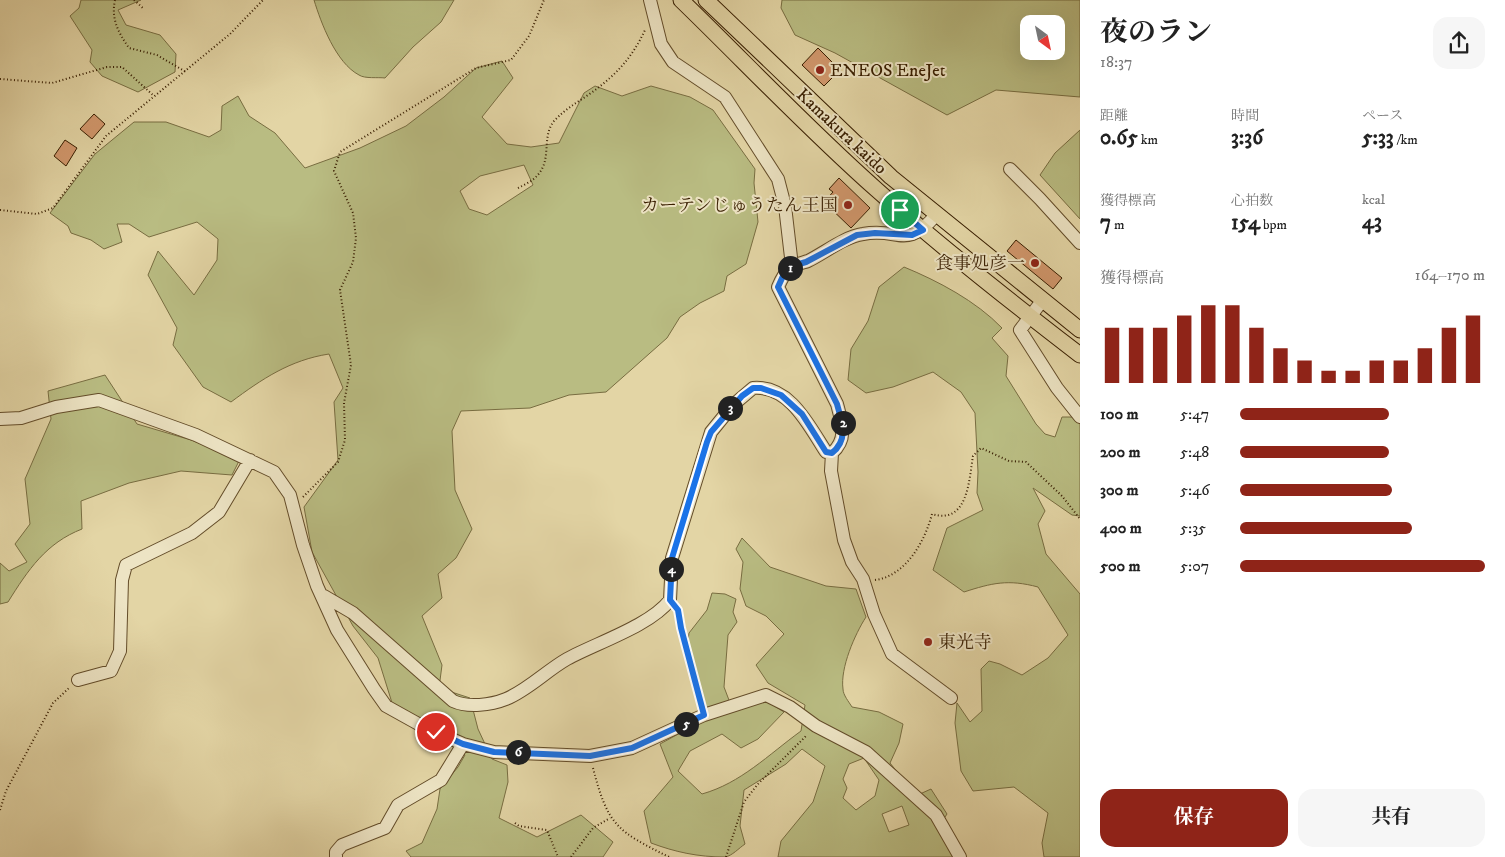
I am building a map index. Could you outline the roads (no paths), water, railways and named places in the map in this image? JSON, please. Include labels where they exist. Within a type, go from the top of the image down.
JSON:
[{"type":"main road","name":"Kamakura kaido","points":[[681,0],[818,136],[923,230],[1080,356]]},
{"type":"main road","name":"Kamakura kaido","points":[[706,0],[832,123],[936,215],[1080,330]]},
{"type":"street","points":[[650,0],[661,44],[673,62],[681,70],[725,97],[778,179],[785,206],[792,266]]},
{"type":"street","points":[[1010,169],[1080,243]]},
{"type":"street","points":[[936,215],[923,230],[912,235],[875,233],[857,235],[806,262],[792,266],[783,276],[778,287],[837,404],[843,424],[843,436],[840,446],[832,453],[831,471],[844,540],[852,562],[863,579],[874,614],[892,654],[950,698]]},
{"type":"street","points":[[1042,301],[1020,330],[1063,397],[1080,417]]},
{"type":"street","points":[[324,596],[353,613],[453,701],[470,705],[499,701],[516,694],[567,659],[655,614],[670,600],[672,558],[707,442],[711,432],[742,396],[753,388],[761,388],[781,395],[802,414],[826,452],[832,453]]},
{"type":"street","points":[[0,420],[21,418],[56,407],[99,400],[196,435],[274,472],[284,484],[294,507],[303,545],[317,586],[324,596],[337,630],[355,661],[386,706],[422,726],[463,744],[494,752],[590,756],[632,748],[704,715],[766,695],[790,707],[816,726],[866,752],[941,821],[960,857]]},
{"type":"street","points":[[78,680],[111,671],[120,651],[122,580],[126,565],[192,533],[219,512],[250,460]]},
{"type":"street","points":[[336,857],[336,852],[342,845],[385,828],[398,805],[441,780],[463,744]]},
{"type":"place","name":"ENEOS EneJet","points":[[820,70]]},
{"type":"place","name":"カーテンじゅうたん王国","points":[[848,205]]},
{"type":"place","name":"食事処彦一","points":[[1035,263]]},
{"type":"place","name":"東光寺","points":[[928,642]]}]
